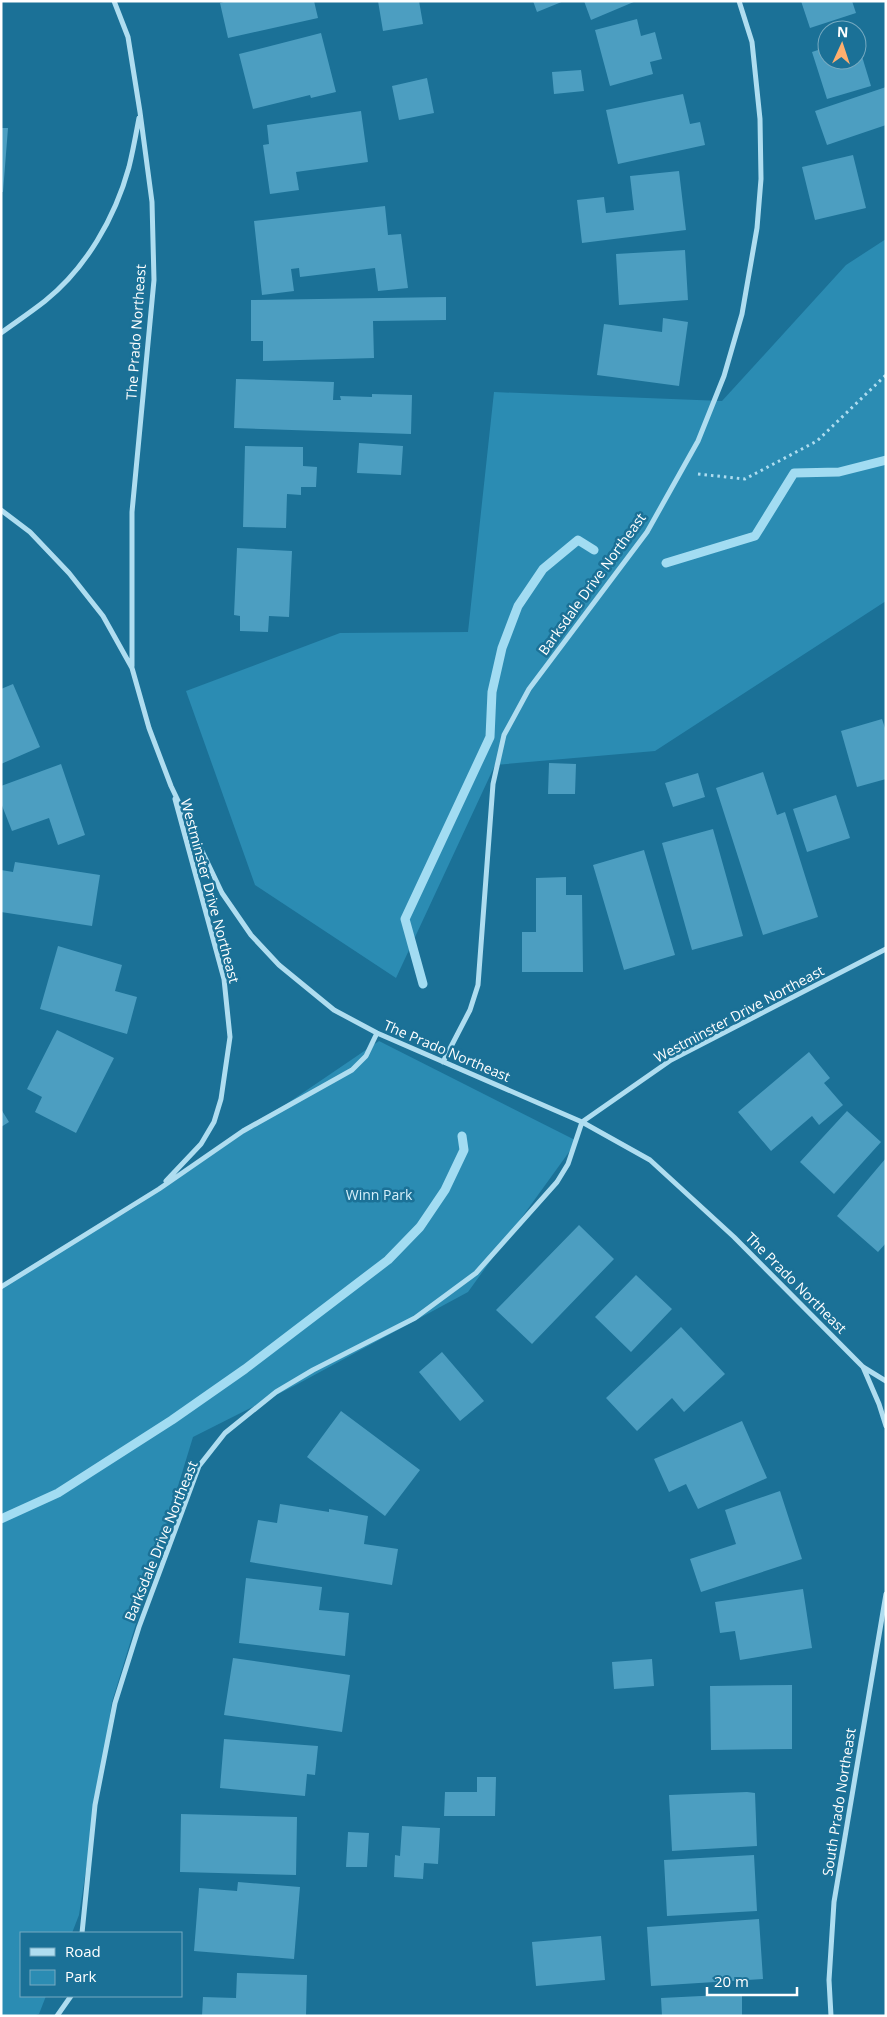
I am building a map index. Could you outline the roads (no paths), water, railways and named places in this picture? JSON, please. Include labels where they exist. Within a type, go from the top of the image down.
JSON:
[{"type":"street","name":"The Prado Northeast","points":[[114,1],[128,37],[152,202],[154,280],[132,512],[132,668]]},
{"type":"street","name":"Barksdale Drive Northeast","points":[[444,1062],[470,1010],[478,985],[493,784],[504,735],[529,689],[647,532],[698,441],[724,376],[742,314],[755,244],[761,179],[760,115],[752,42],[739,1]]},
{"type":"street","points":[[1,333],[46,300],[77,268],[103,232],[118,200],[129,166],[140,112]]},
{"type":"street","name":"The Prado Northeast","points":[[1,510],[30,532],[69,573],[103,616],[132,668],[150,728],[171,786],[222,893],[251,935],[279,965],[334,1010],[376,1033],[582,1122],[650,1160],[734,1237],[863,1367],[886,1381]]},
{"type":"street","name":"Westminster Drive Northeast","points":[[159,1189],[201,1144],[214,1122],[221,1099],[230,1037],[224,979],[171,786]]},
{"type":"street","name":"Westminster Drive Northeast","points":[[582,1122],[671,1060],[886,949]]},
{"type":"street","name":"Westminster Drive Northeast","points":[[1,1287],[159,1189],[243,1131],[352,1070],[366,1056],[376,1033]]},
{"type":"street","name":"Barksdale Drive Northeast","points":[[82,1932],[95,1805],[115,1703],[139,1627],[199,1466],[225,1433],[276,1392],[314,1370],[415,1318],[476,1273],[557,1182],[568,1164],[582,1122]]},
{"type":"street","name":"The Prado Northeast","points":[[863,1367],[886,1426]]},
{"type":"street","name":"South Prado Northeast","points":[[831,2016],[829,1980],[834,1902],[843,1839],[886,1594]]},
{"type":"street","points":[[58,2016],[70,1997]]},
{"type":"waterway","points":[[666,563],[755,536],[794,473],[839,472],[886,460]]},
{"type":"waterway","points":[[423,984],[405,919],[490,737],[492,692],[502,648],[518,606],[543,569],[578,540],[594,550]]},
{"type":"waterway","points":[[1,1519],[58,1493],[172,1420],[245,1369],[388,1260],[420,1227],[445,1190],[464,1150],[462,1136]]},
{"type":"park label","name":"Winn Park","points":[[379,1195]]}]
